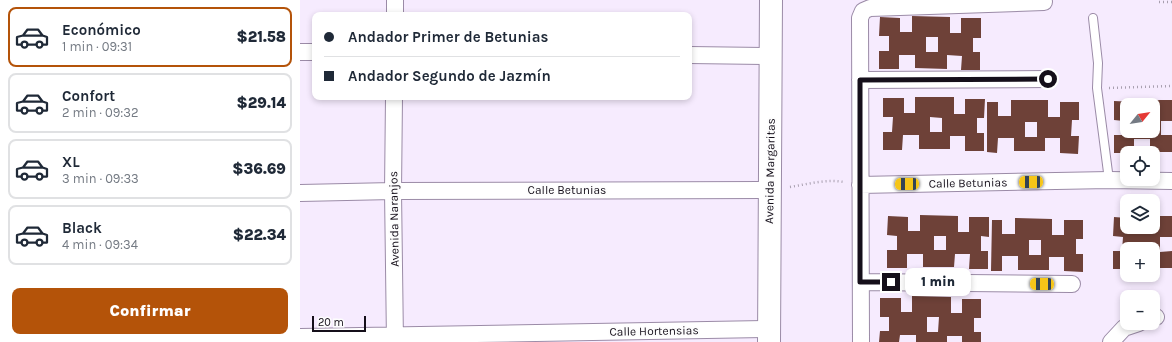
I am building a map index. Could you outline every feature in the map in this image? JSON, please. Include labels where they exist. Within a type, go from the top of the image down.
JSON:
[{"type":"street","points":[[395,12],[396,0]]},
{"type":"street","name":"Avenida Margaritas","points":[[769,335],[772,0]]},
{"type":"street","points":[[861,342],[860,18],[863,11],[870,8],[1044,2]]},
{"type":"street","points":[[300,52],[312,52]]},
{"type":"street","points":[[692,55],[771,56]]},
{"type":"street","points":[[860,80],[1048,79]]},
{"type":"street","name":"Avenida Naranjos","points":[[394,100],[393,191],[395,339]]},
{"type":"street","name":"Calle Betunias","points":[[860,185],[1109,180],[1172,181]]},
{"type":"street","name":"Calle Betunias","points":[[300,192],[770,190]]},
{"type":"street","points":[[860,282],[1072,284]]},
{"type":"street","points":[[1111,342],[1122,330]]},
{"type":"street","name":"Calle Hortensias","points":[[300,337],[395,339],[769,335]]},
{"type":"lane","points":[[1093,18],[1098,63],[1097,88],[1109,180]]},
{"type":"path","points":[[1159,2],[1172,2]]},
{"type":"path","points":[[1097,88],[1172,86]]},
{"type":"path","points":[[770,190],[833,180]]},
{"type":"building","points":[[912,16],[950,17],[950,33],[961,33],[961,18],[981,18],[981,38],[973,38],[973,52],[980,52],[980,70],[961,70],[962,56],[947,55],[947,69],[915,68],[915,55],[899,55],[899,69],[879,69],[879,51],[889,51],[889,36],[879,36],[880,17],[900,18],[900,32],[912,32]],"holes":[[[926,37],[938,37],[938,52],[926,52]]]},
{"type":"building","points":[[915,97],[954,97],[954,114],[965,114],[965,99],[985,99],[984,118],[977,118],[977,133],[984,133],[984,151],[965,151],[965,136],[950,136],[950,149],[919,149],[919,135],[903,135],[902,150],[883,150],[883,132],[892,132],[893,117],[883,117],[883,98],[904,98],[904,113],[915,113]],"holes":[[[930,117],[942,118],[942,132],[930,132]]]},
{"type":"building","points":[[1011,100],[1048,100],[1048,117],[1060,117],[1060,102],[1079,102],[1079,120],[1072,120],[1071,136],[1079,136],[1078,154],[1060,153],[1060,138],[1045,138],[1045,151],[1014,151],[1014,138],[998,138],[997,153],[987,152],[987,102],[998,102],[998,116],[1011,116]],"holes":[[[1025,122],[1037,122],[1037,137],[1025,137]]]},
{"type":"building","points":[[1160,100],[1172,100],[1172,121],[1161,121],[1161,135],[1172,135],[1172,152],[1160,152],[1160,146],[1150,146],[1150,139],[1134,139],[1134,146],[1120,146],[1120,153],[1114,153],[1114,135],[1120,135],[1120,138],[1160,138]]},
{"type":"building","points":[[1114,101],[1120,101],[1120,121],[1114,120]]},
{"type":"building","points":[[920,215],[958,216],[958,232],[969,232],[969,217],[989,217],[989,237],[981,236],[981,251],[988,251],[988,269],[969,269],[970,254],[955,254],[954,267],[923,267],[923,254],[907,254],[907,268],[887,268],[887,250],[897,250],[897,236],[887,235],[888,216],[908,217],[908,231],[920,231]],"holes":[[[934,236],[946,236],[946,250],[934,250]]]},
{"type":"building","points":[[1160,216],[1172,216],[1172,237],[1160,237],[1160,242],[1123,242],[1123,237],[1113,236],[1114,217],[1120,217],[1120,234],[1160,234]]},
{"type":"building","points":[[1015,218],[1052,219],[1052,235],[1064,235],[1064,220],[1083,220],[1083,239],[1076,239],[1076,254],[1083,254],[1083,272],[1064,271],[1064,257],[1049,257],[1049,270],[1018,270],[1018,256],[1002,256],[1002,271],[991,271],[992,220],[1002,220],[1002,234],[1015,234]],"holes":[[[1029,240],[1041,240],[1041,255],[1029,255]]]},
{"type":"building","points":[[1113,251],[1120,251],[1120,269],[1113,269]]},
{"type":"building","points":[[1172,251],[1172,268],[1160,268],[1160,252]]},
{"type":"building","points":[[912,296],[951,297],[951,313],[962,313],[962,299],[981,299],[981,318],[974,318],[974,332],[981,332],[981,342],[962,342],[962,336],[947,336],[947,342],[916,342],[916,335],[900,335],[899,342],[879,342],[880,331],[889,331],[889,317],[880,317],[880,298],[901,298],[901,312],[912,312]],"holes":[[[927,317],[939,317],[938,332],[927,332]]]},
{"type":"route","points":[[891,282],[860,282],[860,80],[1048,79]]}]
